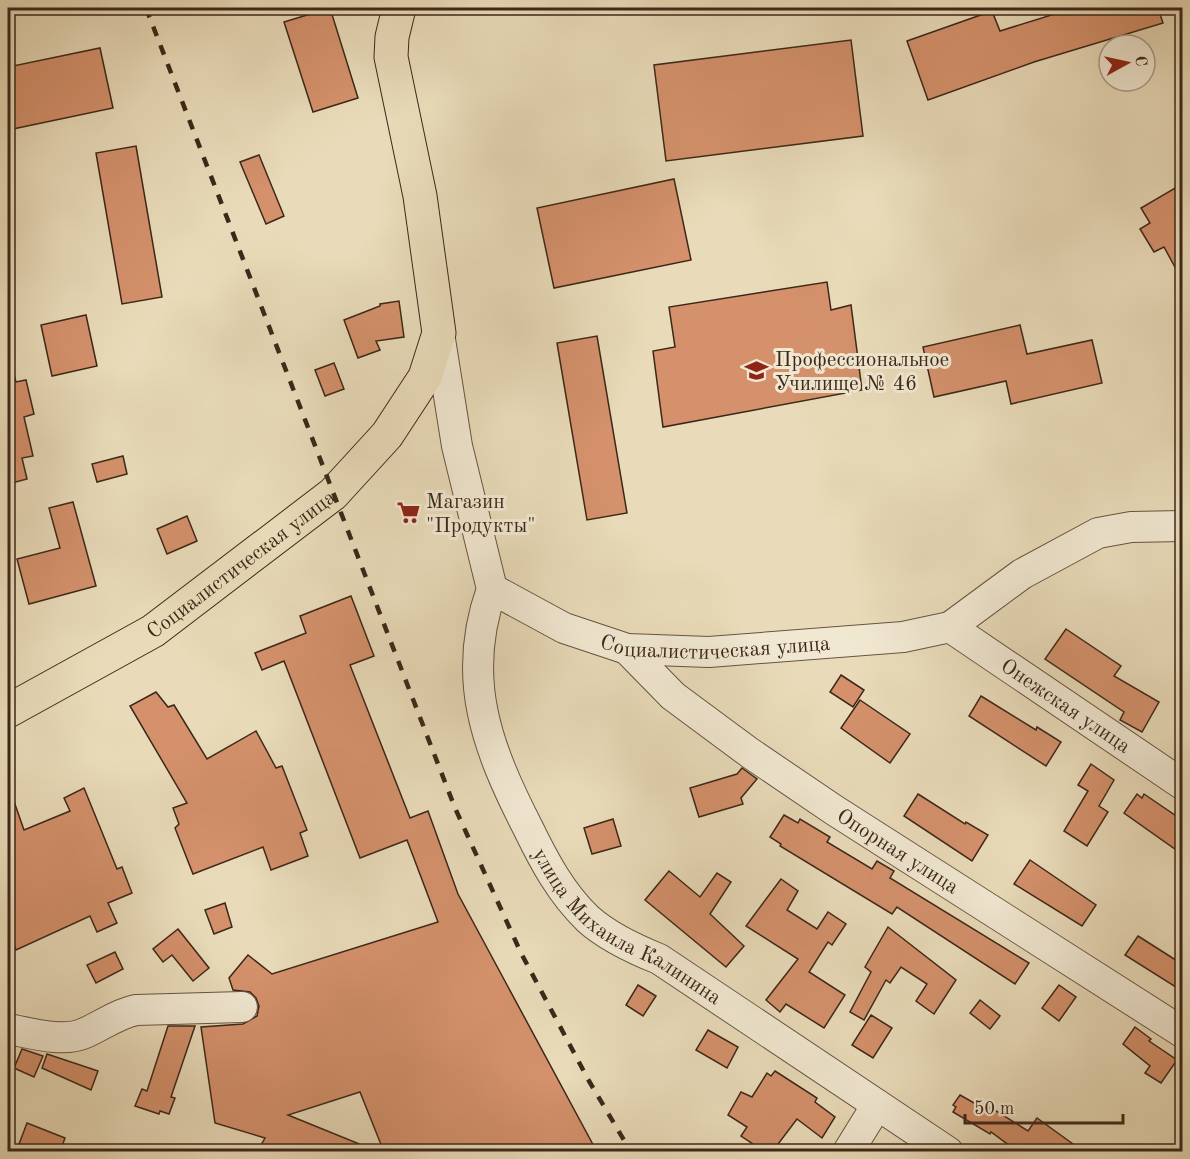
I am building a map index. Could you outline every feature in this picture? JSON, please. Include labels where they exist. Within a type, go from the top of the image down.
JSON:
[{"type":"main road","name":"Социалистическая улица","points":[[8,711],[153,631],[333,494],[387,435],[425,377],[439,333],[420,196],[391,57],[393,11]]},
{"type":"street","name":"Социалистическая улица","points":[[439,333],[457,446],[492,589],[564,628],[627,649],[709,652],[903,637],[950,627],[1022,574],[1098,533],[1131,526],[1182,526]]},
{"type":"street","name":"улица Михаила Калинина","points":[[492,589],[482,617],[476,649],[482,718],[512,798],[539,851],[571,902],[590,921],[616,938],[659,959],[948,1152]]},
{"type":"street","name":"Онежская улица","points":[[950,627],[1182,784]]},
{"type":"street","name":"Опорная улица","points":[[627,649],[673,696],[750,753],[844,816],[1182,1032]]},
{"type":"street","points":[[8,1029],[66,1037],[85,1033],[121,1013],[136,1010],[242,1007]]},
{"type":"street","points":[[848,1152],[877,1105]]},
{"type":"building","points":[[330,8],[358,98],[313,112],[284,22]]},
{"type":"building","points":[[1074,8],[1158,8],[1163,23],[1130,33],[1097,33],[1097,43],[1034,62],[928,100],[907,41],[992,11],[1000,31]]},
{"type":"building","points":[[851,40],[863,136],[666,161],[654,65]]},
{"type":"building","points":[[100,48],[113,108],[8,130],[8,67]]},
{"type":"building","points":[[136,146],[162,297],[122,304],[96,153]]},
{"type":"building","points":[[259,155],[284,216],[266,224],[240,162]]},
{"type":"building","points":[[674,179],[691,260],[554,288],[537,208]]},
{"type":"building","points":[[1182,184],[1182,280],[1164,247],[1154,252],[1140,229],[1150,223],[1141,208]]},
{"type":"building","name":"Профессиональное Училище № 46","points":[[827,282],[831,310],[851,305],[862,390],[663,427],[653,351],[675,347],[669,307]]},
{"type":"building","points":[[399,301],[404,337],[376,341],[380,350],[358,358],[344,320],[380,306],[380,304]]},
{"type":"building","points":[[86,315],[97,366],[52,376],[41,325]]},
{"type":"building","points":[[1020,325],[1027,354],[1092,340],[1102,383],[1011,404],[1006,381],[934,397],[923,347]]},
{"type":"building","points":[[597,336],[627,513],[587,520],[557,343]]},
{"type":"building","points":[[334,363],[344,389],[325,396],[315,370]]},
{"type":"building","points":[[14,375],[16,382],[26,380],[34,414],[24,417],[33,456],[22,458],[27,479],[8,484],[8,376]]},
{"type":"building","points":[[123,456],[127,474],[97,482],[92,464]]},
{"type":"building","points":[[73,502],[96,586],[29,604],[17,559],[60,548],[49,508]]},
{"type":"building","points":[[187,516],[197,541],[167,554],[157,529]]},
{"type":"building","points":[[351,596],[374,656],[350,665],[410,818],[428,811],[458,894],[597,1152],[384,1152],[360,1092],[288,1115],[379,1152],[257,1152],[265,1138],[215,1123],[201,1027],[243,1024],[257,1016],[259,1006],[256,998],[250,992],[233,990],[229,978],[248,955],[272,974],[438,922],[407,840],[360,858],[284,661],[262,670],[255,653],[306,633],[300,616]]},
{"type":"building","points":[[1066,629],[1121,666],[1114,676],[1159,702],[1142,732],[1120,720],[1124,712],[1045,659]]},
{"type":"building","points":[[841,675],[864,690],[853,707],[830,692]]},
{"type":"building","points":[[156,692],[168,707],[174,705],[207,759],[256,731],[276,768],[282,766],[307,830],[300,833],[308,856],[271,870],[263,847],[193,874],[175,828],[179,824],[173,808],[187,803],[130,706]]},
{"type":"building","points":[[981,696],[1036,730],[1037,727],[1061,742],[1046,766],[969,716]]},
{"type":"building","points":[[860,700],[910,734],[890,763],[841,728]]},
{"type":"building","points":[[1091,764],[1114,780],[1099,806],[1108,812],[1087,846],[1064,831],[1088,791],[1078,785]]},
{"type":"building","points":[[742,768],[757,779],[741,798],[743,804],[699,817],[690,788],[737,774]]},
{"type":"building","points":[[84,788],[117,869],[122,867],[132,893],[108,903],[117,923],[97,932],[90,916],[16,950],[8,928],[8,790],[10,790],[24,830],[70,811],[64,798]]},
{"type":"building","points":[[918,794],[965,824],[966,822],[988,835],[972,861],[904,816]]},
{"type":"building","points":[[1137,794],[1142,798],[1144,794],[1182,820],[1182,854],[1124,813]]},
{"type":"building","points":[[784,815],[798,823],[800,819],[830,837],[827,842],[872,869],[877,861],[894,871],[890,878],[1029,963],[1015,984],[897,907],[892,914],[780,846],[781,844],[770,837]]},
{"type":"building","points":[[613,819],[621,846],[592,854],[584,828]]},
{"type":"building","points":[[1030,860],[1096,905],[1082,926],[1014,884]]},
{"type":"building","points":[[669,871],[700,897],[717,873],[731,882],[710,914],[744,946],[726,967],[645,900]]},
{"type":"building","points":[[781,879],[798,891],[787,910],[817,929],[828,912],[846,924],[832,945],[828,942],[809,972],[845,995],[824,1028],[786,1004],[780,1012],[766,1000],[798,959],[746,926]]},
{"type":"building","points":[[225,903],[232,927],[214,934],[205,910]]},
{"type":"building","points":[[888,927],[956,980],[934,1014],[916,1001],[927,984],[901,967],[890,983],[886,980],[864,1020],[850,1012],[871,972],[865,967]]},
{"type":"building","points":[[178,929],[209,968],[193,981],[172,955],[163,962],[153,949]]},
{"type":"building","points":[[1138,936],[1182,964],[1182,991],[1125,955]]},
{"type":"building","points":[[115,952],[123,969],[96,983],[87,965]]},
{"type":"building","points":[[638,985],[656,996],[643,1016],[626,1005]]},
{"type":"building","points":[[1059,985],[1076,997],[1059,1021],[1042,1008]]},
{"type":"building","points":[[980,1000],[1000,1016],[990,1029],[970,1013]]},
{"type":"building","points":[[871,1015],[892,1028],[873,1058],[852,1045]]},
{"type":"building","points":[[168,1026],[195,1026],[171,1097],[175,1098],[169,1114],[160,1111],[159,1114],[135,1106],[142,1089],[147,1091]]},
{"type":"building","points":[[1135,1027],[1151,1039],[1149,1041],[1177,1060],[1161,1083],[1145,1073],[1150,1066],[1123,1044]]},
{"type":"building","points":[[708,1030],[738,1047],[727,1068],[696,1050]]},
{"type":"building","points":[[22,1049],[43,1056],[34,1077],[14,1068]]},
{"type":"building","points":[[47,1054],[98,1071],[91,1090],[42,1068]]},
{"type":"building","points":[[775,1071],[817,1098],[815,1102],[835,1117],[822,1138],[797,1119],[772,1152],[765,1152],[741,1136],[747,1127],[728,1115],[741,1092],[752,1097],[767,1073],[771,1076]]},
{"type":"building","points":[[960,1095],[988,1111],[990,1107],[1028,1131],[1037,1118],[1084,1152],[1018,1152],[991,1132],[990,1134],[953,1112],[956,1107],[953,1105]]},
{"type":"building","points":[[27,1123],[65,1138],[60,1152],[16,1152]]},
{"type":"railway","points":[[146,8],[455,808],[521,953],[589,1081],[631,1152]]},
{"type":"place","name":"Профессиональное Училище № 46","points":[[757,371]]},
{"type":"place","name":"Магазин \"Продукты\"","points":[[408,513]]}]
